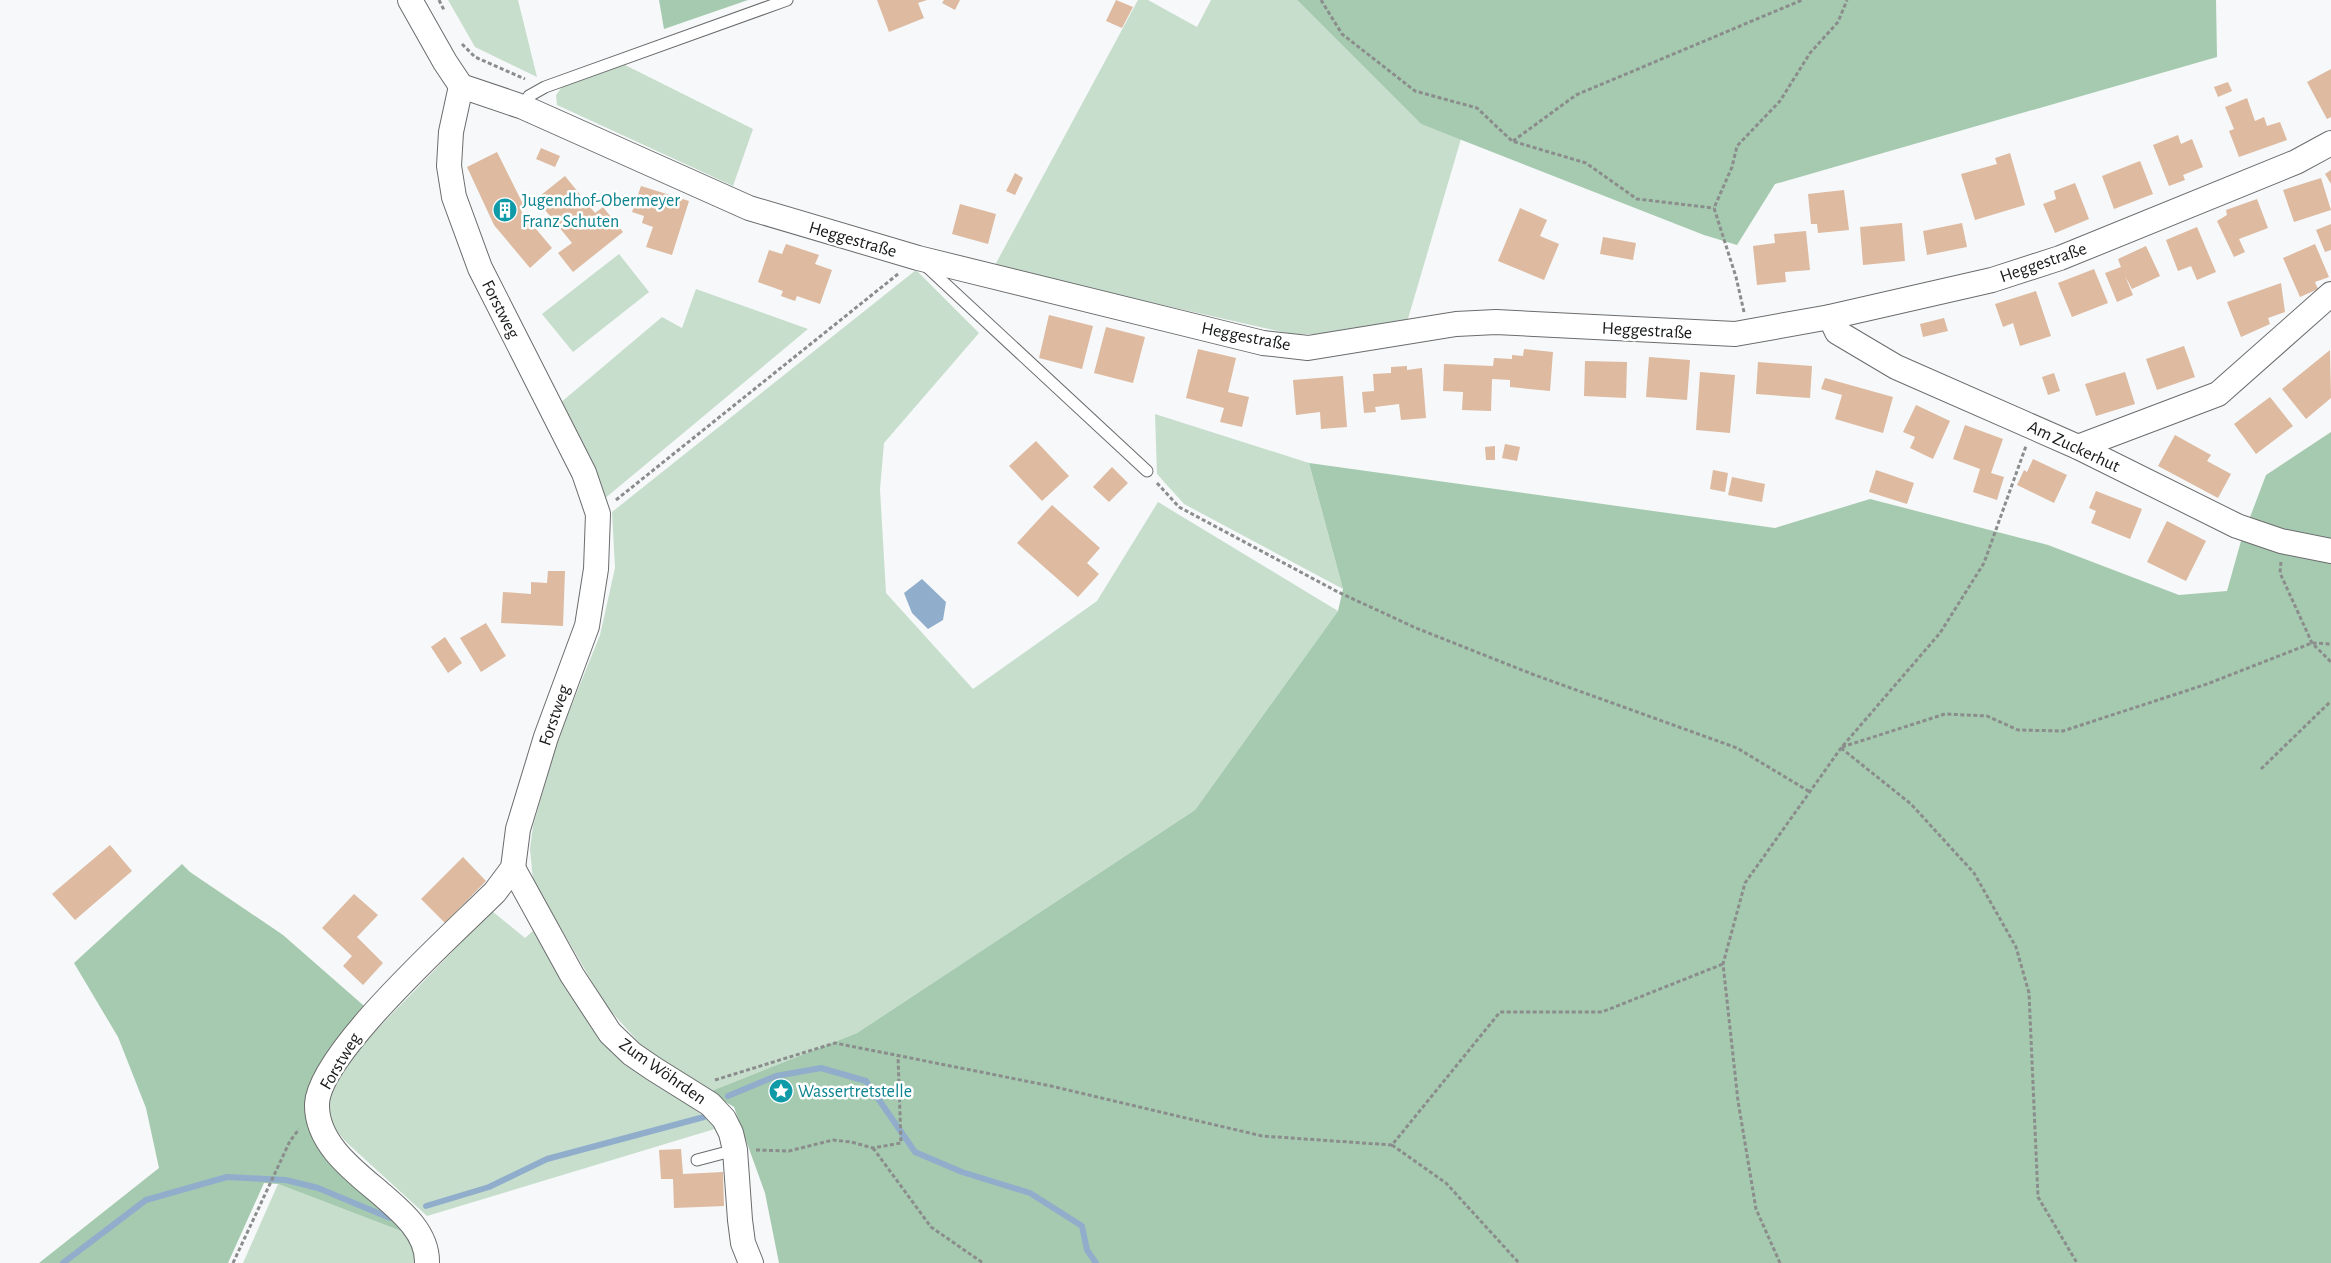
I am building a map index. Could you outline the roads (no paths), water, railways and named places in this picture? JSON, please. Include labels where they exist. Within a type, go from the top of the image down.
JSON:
[{"type":"street","points":[[410,0],[445,62],[461,86]]},
{"type":"street","name":"Heggestraße","points":[[461,86],[523,107],[749,208],[918,258],[1263,343],[1308,348],[1456,324],[1496,322],[1735,334],[1830,317],[1992,280],[2060,258],[2296,162],[2331,143]]},
{"type":"street","name":"Forstweg","points":[[427,1263],[427,1253],[420,1235],[392,1203],[347,1165],[331,1145],[319,1118],[317,1103],[321,1087],[360,1027],[495,892],[513,868],[518,829],[546,737],[587,626],[596,570],[598,514],[584,473],[480,268],[454,197],[449,166],[451,132],[461,86]]},
{"type":"street","points":[[2078,447],[2218,394],[2331,294]]},
{"type":"street","name":"Am Zuckerhut","points":[[1830,317],[1837,332],[1896,367],[2078,447],[2237,526],[2281,541],[2331,551]]},
{"type":"street","name":"Zum Wöhrden","points":[[513,868],[572,975],[610,1033],[632,1054],[710,1104],[724,1119],[731,1133],[735,1150],[743,1243],[751,1263]]},
{"type":"lane","points":[[523,107],[529,96],[545,86],[787,0]]},
{"type":"lane","points":[[918,258],[1147,471]]},
{"type":"lane","points":[[697,1160],[735,1150]]},
{"type":"water","points":[[922,579],[946,602],[943,620],[928,629],[912,613],[904,593]]},
{"type":"waterway","points":[[728,1096],[776,1076],[821,1068],[866,1081],[915,1152],[962,1172],[1030,1193],[1082,1226],[1087,1250],[1096,1263]]},
{"type":"waterway","points":[[426,1206],[489,1187],[547,1159],[704,1117]]},
{"type":"waterway","points":[[63,1263],[146,1200],[227,1177],[286,1180],[318,1188],[390,1218]]},
{"type":"place","name":"Jugendhof-Obermeyer Franz Schuten","points":[[505,210]]},
{"type":"place","name":"Wassertretstelle","points":[[781,1091]]}]
